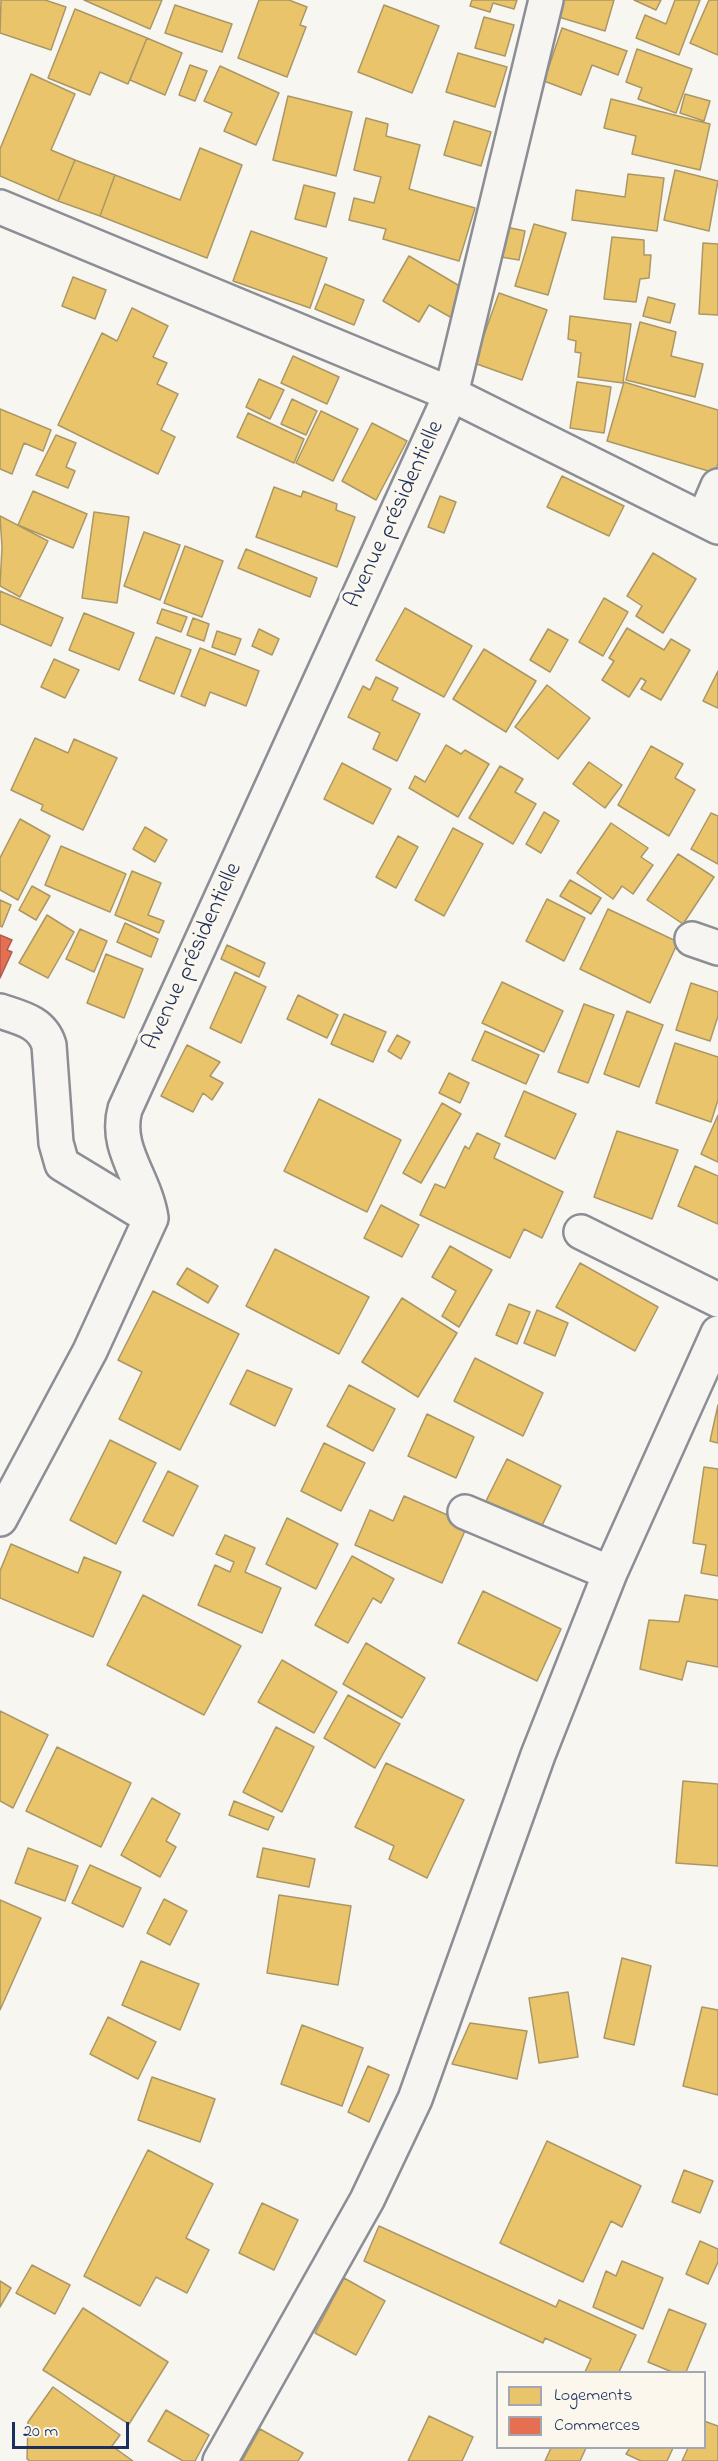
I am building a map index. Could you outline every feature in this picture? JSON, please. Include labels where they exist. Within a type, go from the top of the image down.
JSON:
[{"type":"street","name":"Avenue présidentielle","points":[[151,1218],[149,1201],[121,1137],[125,1109],[451,394],[546,0]]},
{"type":"street","points":[[0,207],[451,394],[711,523],[718,486]]},
{"type":"street","points":[[0,1011],[35,1024],[46,1034],[50,1045],[56,1143],[62,1164],[151,1218],[90,1352],[0,1520]]},
{"type":"street","points":[[581,1232],[718,1300]]},
{"type":"street","points":[[220,2461],[367,2200],[415,2099],[538,1755],[610,1573],[718,1333]]},
{"type":"street","points":[[465,1512],[610,1573]]},
{"type":"building: Logements","points":[[1,0],[45,0],[66,7],[51,50],[0,33]]},
{"type":"building: Logements","points":[[84,0],[162,0],[150,29]]},
{"type":"building: Logements","points":[[259,0],[289,0],[307,7],[300,25],[306,27],[287,77],[238,58]]},
{"type":"building: Logements","points":[[472,0],[517,0],[514,9],[493,3],[490,12],[470,6]]},
{"type":"building: Logements","points":[[557,0],[614,0],[605,31],[552,15]]},
{"type":"building: Logements","points":[[634,0],[661,0],[656,10]]},
{"type":"building: Logements","points":[[675,0],[700,0],[679,55],[636,38],[645,15],[666,24]]},
{"type":"building: Logements","points":[[709,0],[718,0],[718,55],[690,43]]},
{"type":"building: Logements","points":[[175,5],[232,24],[222,52],[165,33]]},
{"type":"building: Logements","points":[[384,5],[439,26],[412,93],[358,72]]},
{"type":"building: Logements","points":[[75,9],[147,38],[128,84],[100,72],[90,95],[48,78]]},
{"type":"building: Logements","points":[[484,17],[514,25],[505,56],[475,48]]},
{"type":"building: Logements","points":[[562,28],[627,51],[618,75],[592,65],[581,95],[544,81]]},
{"type":"building: Logements","points":[[147,38],[182,53],[165,95],[130,80]]},
{"type":"building: Logements","points":[[637,49],[692,69],[676,113],[638,99],[642,88],[626,82]]},
{"type":"building: Logements","points":[[458,53],[507,67],[495,107],[446,92]]},
{"type":"building: Logements","points":[[190,65],[207,71],[195,101],[179,95]]},
{"type":"building: Logements","points":[[220,66],[279,93],[256,145],[224,131],[232,113],[204,101]]},
{"type":"building: Logements","points":[[31,74],[75,94],[51,150],[75,160],[58,201],[0,176],[0,149]]},
{"type":"building: Logements","points":[[685,94],[710,101],[704,121],[680,113]]},
{"type":"building: Logements","points":[[288,96],[352,112],[336,176],[273,160]]},
{"type":"building: Logements","points":[[611,99],[710,124],[700,170],[632,154],[636,136],[604,128]]},
{"type":"building: Logements","points":[[366,118],[388,124],[386,136],[420,145],[409,189],[475,208],[459,261],[383,239],[386,229],[349,220],[354,198],[374,203],[381,177],[354,170]]},
{"type":"building: Logements","points":[[454,121],[491,132],[481,166],[444,155]]},
{"type":"building: Logements","points":[[200,148],[242,165],[207,258],[100,216],[115,175],[180,200]]},
{"type":"building: Logements","points":[[75,160],[115,175],[100,216],[58,201]]},
{"type":"building: Logements","points":[[675,170],[718,181],[709,231],[664,220]]},
{"type":"building: Logements","points":[[628,174],[664,178],[657,231],[572,220],[576,190],[625,197]]},
{"type":"building: Logements","points":[[304,185],[335,193],[326,227],[295,219]]},
{"type":"building: Logements","points":[[534,224],[566,233],[548,295],[515,286]]},
{"type":"building: Logements","points":[[506,227],[525,231],[519,260],[501,257]]},
{"type":"building: Logements","points":[[251,231],[327,258],[310,308],[233,281]]},
{"type":"building: Logements","points":[[612,237],[644,240],[644,255],[651,255],[649,278],[640,279],[636,302],[604,299]]},
{"type":"building: Logements","points":[[703,243],[718,244],[718,315],[699,314]]},
{"type":"building: Logements","points":[[409,256],[468,291],[452,318],[429,305],[419,322],[383,301]]},
{"type":"building: Logements","points":[[73,277],[106,290],[95,319],[62,306]]},
{"type":"building: Logements","points":[[325,284],[364,300],[354,325],[315,309]]},
{"type":"building: Logements","points":[[499,293],[547,310],[522,380],[474,363]]},
{"type":"building: Logements","points":[[648,297],[675,304],[670,323],[643,316]]},
{"type":"building: Logements","points":[[132,308],[168,326],[153,357],[167,363],[157,384],[178,394],[161,430],[175,437],[158,474],[58,425],[102,333],[117,341]]},
{"type":"building: Logements","points":[[570,316],[631,324],[623,383],[578,377],[581,353],[575,352],[576,341],[568,339]]},
{"type":"building: Logements","points":[[640,322],[676,332],[671,356],[703,364],[695,397],[626,380]]},
{"type":"building: Logements","points":[[293,356],[339,377],[327,404],[281,383]]},
{"type":"building: Logements","points":[[259,379],[284,390],[270,419],[246,407]]},
{"type":"building: Logements","points":[[577,382],[611,387],[604,433],[570,428]]},
{"type":"building: Logements","points":[[624,382],[718,410],[718,463],[715,473],[607,441]]},
{"type":"building: Logements","points":[[292,399],[317,411],[306,435],[281,424]]},
{"type":"building: Logements","points":[[0,409],[51,430],[43,451],[24,443],[12,474],[0,469]]},
{"type":"building: Logements","points":[[321,411],[358,429],[333,481],[296,463]]},
{"type":"building: Logements","points":[[248,413],[304,439],[294,463],[237,437]]},
{"type":"building: Logements","points":[[372,423],[407,441],[376,500],[342,481]]},
{"type":"building: Logements","points":[[56,435],[76,443],[66,467],[75,471],[68,488],[36,475]]},
{"type":"building: Logements","points":[[562,476],[624,506],[609,536],[547,507]]},
{"type":"building: Logements","points":[[274,487],[301,497],[303,491],[337,504],[336,510],[355,517],[337,567],[256,537]]},
{"type":"building: Logements","points":[[33,491],[87,514],[73,548],[18,525]]},
{"type":"building: Logements","points":[[440,496],[456,502],[444,533],[428,527]]},
{"type":"building: Logements","points":[[94,512],[129,517],[117,603],[82,598]]},
{"type":"building: Logements","points":[[0,516],[48,541],[20,597],[0,586],[2,547]]},
{"type":"building: Logements","points":[[144,532],[180,545],[160,600],[124,586]]},
{"type":"building: Logements","points":[[185,546],[223,561],[202,617],[164,603]]},
{"type":"building: Logements","points":[[246,549],[317,578],[310,597],[238,568]]},
{"type":"building: Logements","points":[[653,553],[696,579],[663,633],[636,616],[642,606],[627,596]]},
{"type":"building: Logements","points":[[0,591],[63,618],[51,646],[0,624]]},
{"type":"building: Logements","points":[[604,598],[628,612],[603,656],[579,642]]},
{"type":"building: Logements","points":[[405,608],[472,646],[444,697],[376,660]]},
{"type":"building: Logements","points":[[162,609],[187,617],[181,632],[157,623]]},
{"type":"building: Logements","points":[[84,613],[134,633],[119,670],[69,650]]},
{"type":"building: Logements","points":[[193,618],[209,624],[204,641],[187,635]]},
{"type":"building: Logements","points":[[627,628],[664,650],[671,639],[690,650],[661,700],[641,689],[646,681],[641,678],[629,697],[602,680],[614,661],[609,658]]},
{"type":"building: Logements","points":[[259,629],[279,639],[272,655],[252,646]]},
{"type":"building: Logements","points":[[548,629],[568,640],[550,672],[530,660]]},
{"type":"building: Logements","points":[[217,631],[241,639],[235,655],[212,647]]},
{"type":"building: Logements","points":[[156,637],[191,650],[174,694],[139,680]]},
{"type":"building: Logements","points":[[200,648],[259,671],[246,706],[210,692],[205,706],[181,696]]},
{"type":"building: Logements","points":[[484,649],[536,681],[506,732],[453,699]]},
{"type":"building: Logements","points":[[54,659],[79,670],[65,698],[41,687]]},
{"type":"building: Logements","points":[[718,671],[718,708],[703,701]]},
{"type":"building: Logements","points":[[376,677],[398,688],[392,700],[420,714],[397,761],[373,749],[380,733],[348,717],[363,686],[370,690]]},
{"type":"building: Logements","points":[[547,685],[590,718],[558,759],[515,727]]},
{"type":"building: Logements","points":[[35,738],[68,753],[74,739],[117,758],[83,830],[41,810],[43,805],[11,790]]},
{"type":"building: Logements","points":[[446,745],[461,754],[465,750],[489,764],[458,817],[409,788],[415,776],[425,782]]},
{"type":"building: Logements","points":[[651,746],[683,764],[675,778],[695,790],[669,836],[618,805]]},
{"type":"building: Logements","points":[[589,762],[622,785],[605,808],[573,784]]},
{"type":"building: Logements","points":[[342,763],[391,789],[373,824],[324,799]]},
{"type":"building: Logements","points":[[500,766],[523,779],[515,792],[536,804],[513,844],[469,818]]},
{"type":"building: Logements","points":[[544,812],[559,821],[541,853],[526,844]]},
{"type":"building: Logements","points":[[711,813],[718,816],[718,864],[691,849]]},
{"type":"building: Logements","points":[[20,819],[50,836],[18,900],[0,890],[0,858]]},
{"type":"building: Logements","points":[[611,823],[648,848],[641,857],[653,865],[633,894],[622,886],[613,899],[577,873]]},
{"type":"building: Logements","points":[[145,827],[167,840],[155,862],[133,849]]},
{"type":"building: Logements","points":[[453,828],[483,844],[444,916],[415,900]]},
{"type":"building: Logements","points":[[398,836],[418,847],[396,888],[376,877]]},
{"type":"building: Logements","points":[[61,846],[126,874],[110,912],[45,885]]},
{"type":"building: Logements","points":[[678,854],[714,877],[683,924],[647,900]]},
{"type":"building: Logements","points":[[132,871],[161,883],[148,915],[164,921],[159,933],[115,915]]},
{"type":"building: Logements","points":[[570,880],[601,898],[591,914],[560,896]]},
{"type":"building: Logements","points":[[32,886],[50,896],[36,920],[19,910]]},
{"type":"building: Logements","points":[[547,899],[585,918],[564,961],[526,941]]},
{"type":"building: Logements","points":[[0,900],[11,905],[2,927],[0,926]]},
{"type":"building: Logements","points":[[608,909],[678,942],[650,1003],[580,969]]},
{"type":"building: Logements","points":[[47,915],[74,932],[48,978],[19,963]]},
{"type":"building: Logements","points":[[125,923],[158,939],[151,957],[117,942]]},
{"type":"building: Logements","points":[[80,929],[107,941],[94,972],[66,959]]},
{"type":"building: Logements","points":[[227,945],[265,963],[259,977],[221,959]]},
{"type":"building: Logements","points":[[106,954],[143,969],[124,1018],[87,1003]]},
{"type":"building: Logements","points":[[235,972],[266,987],[241,1043],[210,1028]]},
{"type":"building: Logements","points":[[502,982],[563,1011],[544,1052],[482,1023]]},
{"type":"building: Logements","points":[[691,983],[718,992],[718,1016],[710,1041],[676,1030]]},
{"type":"building: Logements","points":[[298,995],[338,1015],[327,1038],[287,1019]]},
{"type":"building: Logements","points":[[584,1004],[614,1015],[588,1083],[558,1072]]},
{"type":"building: Logements","points":[[627,1011],[663,1025],[639,1087],[604,1074]]},
{"type":"building: Logements","points":[[344,1014],[386,1032],[373,1062],[331,1044]]},
{"type":"building: Logements","points":[[485,1031],[539,1055],[526,1084],[472,1060]]},
{"type":"building: Logements","points":[[397,1035],[410,1042],[401,1059],[388,1051]]},
{"type":"building: Logements","points":[[675,1043],[718,1057],[718,1100],[711,1122],[656,1103]]},
{"type":"building: Logements","points":[[187,1045],[220,1062],[210,1076],[223,1083],[212,1100],[203,1093],[193,1112],[161,1096]]},
{"type":"building: Logements","points":[[449,1073],[469,1083],[460,1103],[439,1093]]},
{"type":"building: Logements","points":[[524,1091],[576,1114],[555,1159],[505,1136]]},
{"type":"building: Logements","points":[[319,1099],[401,1140],[367,1212],[284,1171]]},
{"type":"building: Logements","points":[[442,1103],[461,1114],[421,1183],[403,1173]]},
{"type":"building: Logements","points":[[718,1115],[718,1162],[701,1154]]},
{"type":"building: Logements","points":[[617,1131],[678,1150],[652,1219],[594,1197]]},
{"type":"building: Logements","points":[[477,1133],[500,1144],[494,1158],[563,1192],[542,1238],[524,1229],[510,1258],[420,1215],[435,1184],[445,1188],[465,1146],[469,1149]]},
{"type":"building: Logements","points":[[695,1166],[718,1176],[718,1224],[678,1206]]},
{"type":"building: Logements","points":[[381,1205],[419,1225],[402,1257],[364,1238]]},
{"type":"building: Logements","points":[[450,1246],[492,1270],[459,1327],[442,1316],[456,1291],[432,1277]]},
{"type":"building: Logements","points":[[275,1249],[369,1297],[339,1354],[246,1306]]},
{"type":"building: Logements","points":[[580,1263],[658,1307],[635,1351],[556,1307]]},
{"type":"building: Logements","points":[[187,1268],[218,1286],[208,1303],[177,1284]]},
{"type":"building: Logements","points":[[153,1291],[239,1334],[180,1450],[119,1419],[142,1372],[118,1360]]},
{"type":"building: Logements","points":[[402,1298],[457,1333],[418,1397],[362,1362]]},
{"type":"building: Logements","points":[[509,1304],[530,1312],[517,1344],[496,1335]]},
{"type":"building: Logements","points":[[537,1310],[568,1323],[555,1356],[524,1343]]},
{"type":"building: Logements","points":[[475,1358],[543,1393],[523,1436],[454,1401]]},
{"type":"building: Logements","points":[[247,1370],[292,1389],[275,1426],[230,1404]]},
{"type":"building: Logements","points":[[349,1385],[395,1409],[373,1451],[327,1426]]},
{"type":"building: Logements","points":[[718,1405],[718,1443],[710,1441]]},
{"type":"building: Logements","points":[[427,1414],[474,1437],[456,1478],[408,1456]]},
{"type":"building: Logements","points":[[110,1440],[156,1463],[116,1544],[70,1520]]},
{"type":"building: Logements","points":[[324,1443],[365,1463],[341,1511],[301,1491]]},
{"type":"building: Logements","points":[[507,1459],[561,1486],[537,1536],[482,1509]]},
{"type":"building: Logements","points":[[704,1467],[718,1469],[718,1576],[701,1573],[706,1545],[693,1543]]},
{"type":"building: Logements","points":[[168,1471],[198,1486],[173,1536],[143,1521]]},
{"type":"building: Logements","points":[[404,1496],[468,1524],[442,1583],[355,1545],[370,1510],[393,1521]]},
{"type":"building: Logements","points":[[287,1518],[338,1544],[316,1589],[266,1564]]},
{"type":"building: Logements","points":[[225,1535],[255,1548],[245,1572],[281,1588],[262,1633],[198,1605],[215,1565],[230,1572],[234,1562],[216,1554]]},
{"type":"building: Logements","points":[[11,1544],[78,1573],[84,1557],[121,1572],[93,1637],[0,1598],[0,1571]]},
{"type":"building: Logements","points":[[352,1556],[394,1579],[381,1603],[373,1598],[348,1643],[315,1625]]},
{"type":"building: Logements","points":[[483,1591],[561,1629],[537,1681],[458,1643]]},
{"type":"building: Logements","points":[[143,1595],[241,1646],[204,1715],[107,1665]]},
{"type":"building: Logements","points":[[685,1595],[718,1600],[718,1667],[687,1661],[682,1680],[640,1669],[649,1620],[679,1622]]},
{"type":"building: Logements","points":[[366,1643],[425,1678],[402,1718],[343,1684]]},
{"type":"building: Logements","points":[[282,1660],[337,1692],[314,1733],[258,1702]]},
{"type":"building: Logements","points":[[348,1695],[400,1724],[375,1768],[324,1738]]},
{"type":"building: Logements","points":[[0,1711],[48,1735],[13,1808],[0,1801]]},
{"type":"building: Logements","points":[[276,1727],[314,1747],[282,1812],[243,1792]]},
{"type":"building: Logements","points":[[57,1747],[131,1783],[101,1847],[26,1811]]},
{"type":"building: Logements","points":[[386,1763],[464,1800],[427,1878],[389,1859],[394,1846],[355,1827]]},
{"type":"building: Logements","points":[[683,1781],[718,1784],[718,1866],[676,1863]]},
{"type":"building: Logements","points":[[152,1798],[180,1814],[166,1841],[176,1847],[160,1877],[121,1855]]},
{"type":"building: Logements","points":[[234,1801],[274,1817],[268,1830],[229,1815]]},
{"type":"building: Logements","points":[[28,1848],[78,1866],[65,1901],[15,1883]]},
{"type":"building: Logements","points":[[263,1848],[315,1859],[309,1887],[257,1877]]},
{"type":"building: Logements","points":[[90,1865],[141,1888],[123,1927],[72,1903]]},
{"type":"building: Logements","points":[[279,1895],[351,1906],[338,1985],[267,1973]]},
{"type":"building: Logements","points":[[164,1899],[187,1911],[170,1945],[147,1933]]},
{"type":"building: Logements","points":[[0,1900],[41,1918],[0,2010]]},
{"type":"building: Logements","points":[[622,1958],[651,1966],[634,2045],[604,2038]]},
{"type":"building: Logements","points":[[141,1961],[199,1984],[180,2030],[122,2005]]},
{"type":"building: Logements","points":[[568,1992],[578,2057],[539,2063],[529,1998]]},
{"type":"building: Logements","points":[[702,2007],[718,2010],[718,2095],[683,2086]]},
{"type":"building: Logements","points":[[108,2017],[156,2042],[138,2079],[90,2054]]},
{"type":"building: Logements","points":[[470,2023],[527,2031],[517,2079],[452,2064]]},
{"type":"building: Logements","points":[[302,2025],[363,2048],[342,2106],[281,2084]]},
{"type":"building: Logements","points":[[368,2066],[389,2075],[369,2122],[348,2112]]},
{"type":"building: Logements","points":[[152,2077],[215,2099],[200,2142],[138,2120]]},
{"type":"building: Logements","points":[[547,2141],[641,2186],[622,2227],[611,2221],[583,2282],[500,2243]]},
{"type":"building: Logements","points":[[148,2150],[213,2184],[186,2238],[209,2250],[187,2293],[156,2277],[140,2306],[84,2276]]},
{"type":"building: Logements","points":[[684,2170],[713,2181],[700,2213],[672,2202]]},
{"type":"building: Logements","points":[[262,2203],[298,2220],[274,2270],[239,2253]]},
{"type":"building: Logements","points":[[379,2226],[556,2307],[559,2300],[636,2335],[619,2371],[585,2371],[591,2359],[545,2338],[543,2343],[364,2261]]},
{"type":"building: Logements","points":[[700,2241],[718,2249],[718,2262],[708,2284],[686,2274]]},
{"type":"building: Logements","points":[[622,2261],[663,2278],[643,2329],[593,2307],[606,2271],[616,2276]]},
{"type":"building: Logements","points":[[32,2265],[70,2285],[55,2314],[16,2293]]},
{"type":"building: Logements","points":[[344,2278],[385,2301],[356,2355],[315,2333]]},
{"type":"building: Logements","points":[[0,2281],[11,2288],[0,2307]]},
{"type":"building: Logements","points":[[83,2308],[168,2362],[129,2424],[43,2370]]},
{"type":"building: Logements","points":[[669,2309],[706,2324],[686,2371],[670,2371],[648,2362]]},
{"type":"building: Logements","points":[[53,2387],[120,2435],[112,2446],[133,2461],[30,2461],[27,2459],[28,2422]]},
{"type":"building: Logements","points":[[166,2410],[209,2435],[195,2461],[183,2461],[148,2441]]},
{"type":"building: Logements","points":[[429,2416],[473,2437],[462,2461],[408,2461]]},
{"type":"building: Logements","points":[[706,2422],[718,2426],[718,2461],[682,2461],[688,2449],[706,2449]]},
{"type":"building: Logements","points":[[260,2429],[303,2453],[298,2461],[242,2461]]},
{"type":"building: Logements","points":[[551,2449],[586,2449],[580,2461],[545,2461]]},
{"type":"building: Logements","points":[[629,2449],[673,2449],[667,2461],[641,2461],[626,2454]]},
{"type":"building: Commerces","points":[[0,935],[12,940],[7,950],[12,952],[0,978]]}]
